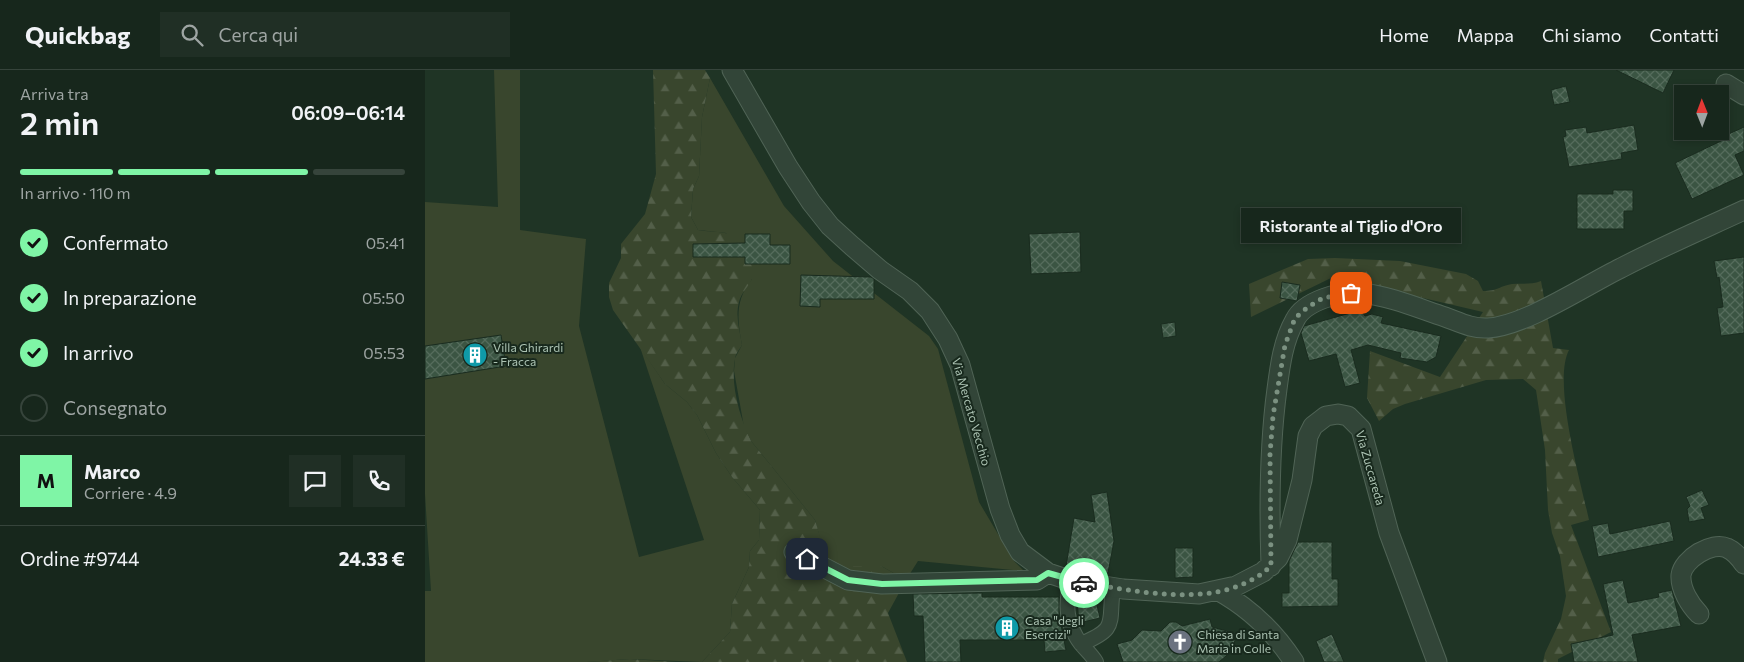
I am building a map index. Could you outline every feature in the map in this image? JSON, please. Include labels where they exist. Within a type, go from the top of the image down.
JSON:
[{"type":"street","name":"Via Mercato Vecchio","points":[[732,70],[788,167],[811,202],[830,226],[880,270],[910,291],[930,310],[948,339],[960,366],[1000,509],[1010,535],[1020,552],[1048,573],[1072,581],[1113,588],[1180,594],[1236,586],[1254,579],[1274,562]]},
{"type":"street","points":[[1726,84],[1744,95]]},
{"type":"street","points":[[1274,562],[1270,454],[1279,371],[1285,345],[1295,318],[1308,307],[1323,298],[1340,293],[1361,292],[1468,326],[1487,328],[1512,324],[1623,266],[1744,210]]},
{"type":"street","name":"Via Zuccareda","points":[[1274,562],[1287,540],[1293,522],[1309,436],[1313,426],[1326,416],[1338,414],[1348,416],[1361,429],[1389,533],[1437,662]]},
{"type":"street","points":[[1699,614],[1691,606],[1684,591],[1681,575],[1687,563],[1705,550],[1717,546],[1727,548],[1744,564]]},
{"type":"street","points":[[794,552],[848,580],[882,584],[1037,580],[1048,573]]},
{"type":"street","points":[[1072,581],[1067,605],[1067,617],[1081,644],[1096,662]]},
{"type":"street","points":[[1081,644],[1101,636],[1110,626],[1113,588]]},
{"type":"street","points":[[1217,590],[1244,606],[1267,626],[1278,638],[1294,662]]},
{"type":"green space","points":[[494,70],[520,70],[520,230],[586,239],[579,326],[639,557],[704,540],[640,347],[665,384],[687,402],[697,415],[716,453],[732,477],[760,510],[759,540],[750,551],[749,567],[732,604],[730,632],[702,662],[630,659],[587,662],[425,662],[425,591],[431,591],[425,494],[425,202],[498,207]]},
{"type":"green space","points":[[653,70],[705,70],[710,78],[702,117],[699,176],[693,189],[691,217],[698,230],[725,233],[737,239],[747,251],[753,265],[754,273],[752,279],[739,302],[737,313],[742,345],[736,355],[734,369],[737,401],[747,432],[751,441],[815,520],[827,560],[839,566],[881,566],[906,580],[888,613],[907,662],[702,662],[730,632],[732,604],[749,567],[750,551],[759,540],[760,510],[732,477],[716,453],[697,415],[687,402],[665,384],[613,310],[609,297],[609,283],[621,258],[621,244],[645,214],[656,174]]},
{"type":"green space","points":[[710,78],[784,206],[833,261],[929,336],[938,349],[979,502],[1014,561],[1024,571],[918,561],[906,580],[881,566],[839,566],[826,560],[815,520],[751,441],[744,427],[734,371],[735,358],[742,345],[738,318],[740,302],[746,287],[752,279],[726,233],[698,230],[691,217],[693,189],[699,176],[702,117]]},
{"type":"green space","points":[[1335,258],[1400,261],[1466,274],[1478,281],[1483,291],[1512,284],[1541,281],[1553,348],[1569,350],[1565,365],[1566,408],[1589,520],[1571,525],[1611,632],[1558,659],[1558,662],[1543,662],[1545,653],[1561,619],[1566,596],[1560,556],[1552,533],[1548,510],[1545,450],[1536,390],[1523,379],[1486,380],[1405,404],[1393,409],[1379,421],[1367,398],[1370,351],[1440,377],[1483,312],[1333,277],[1251,317],[1249,284],[1308,259]]},
{"type":"green space","points":[[630,659],[676,662],[587,662]]},
{"type":"building","points":[[1616,70],[1674,70],[1663,93]]},
{"type":"building","points":[[1566,86],[1570,102],[1554,105],[1551,90]]},
{"type":"building","points":[[1634,125],[1638,150],[1621,153],[1622,159],[1569,167],[1563,137],[1566,136],[1565,130],[1586,127],[1587,133]]},
{"type":"building","points":[[1744,127],[1744,151],[1735,155],[1744,175],[1692,199],[1675,163],[1723,140],[1729,140],[1729,134]]},
{"type":"building","points":[[1613,190],[1633,190],[1633,211],[1624,211],[1624,229],[1577,229],[1577,194],[1613,194]]},
{"type":"building","points":[[1080,232],[1081,272],[1031,274],[1029,234]]},
{"type":"building","points":[[745,234],[770,234],[770,245],[790,245],[790,264],[745,264],[745,257],[693,257],[693,244],[745,243]]},
{"type":"building","points":[[1744,257],[1744,333],[1721,336],[1717,308],[1723,307],[1719,277],[1717,278],[1714,261]]},
{"type":"building","points":[[801,275],[871,277],[874,279],[874,299],[820,299],[820,307],[800,306]]},
{"type":"building","points":[[1282,282],[1300,285],[1297,301],[1280,298]]},
{"type":"building","points":[[1361,310],[1365,316],[1372,314],[1383,317],[1381,323],[1441,336],[1436,357],[1427,362],[1400,358],[1401,353],[1368,345],[1351,350],[1360,383],[1345,387],[1336,354],[1309,361],[1301,333],[1304,326]]},
{"type":"building","points":[[1175,322],[1176,336],[1163,338],[1161,324]]},
{"type":"building","name":"Villa Ghirardi - Fracca","points":[[501,335],[506,366],[425,379],[425,346]]},
{"type":"building","points":[[1702,490],[1709,505],[1701,508],[1705,519],[1689,522],[1687,509],[1690,506],[1686,497]]},
{"type":"building","points":[[1107,492],[1114,541],[1108,573],[1066,566],[1074,518],[1095,522],[1091,495]]},
{"type":"building","points":[[1670,521],[1674,541],[1598,557],[1592,526],[1608,523],[1610,534]]},
{"type":"building","points":[[1298,542],[1332,542],[1332,579],[1338,579],[1338,606],[1282,607],[1282,593],[1289,593],[1289,561]]},
{"type":"building","points":[[1175,548],[1193,548],[1193,577],[1175,578]]},
{"type":"building","points":[[1623,580],[1628,603],[1659,597],[1658,593],[1672,590],[1681,626],[1632,635],[1638,662],[1574,662],[1571,644],[1613,635],[1603,584]]},
{"type":"building","points":[[982,593],[982,597],[1059,597],[1059,615],[1066,650],[1045,652],[1044,640],[960,640],[961,662],[925,662],[923,616],[914,616],[913,594]]},
{"type":"building","points":[[1095,596],[1100,618],[1079,623],[1077,600]]},
{"type":"building","name":"Chiesa di Santa Maria in Colle","points":[[1210,619],[1212,627],[1227,631],[1235,640],[1232,651],[1219,662],[1123,662],[1117,644],[1132,640],[1142,630],[1161,631],[1170,622],[1176,622],[1182,626]]},
{"type":"building","points":[[1332,634],[1344,662],[1324,662],[1316,641]]},
{"type":"way so far","points":[[1084,583],[1123,589],[1199,594],[1236,586],[1254,579],[1271,566],[1270,454],[1279,371],[1285,345],[1295,318],[1308,307],[1323,298],[1340,293],[1351,293]]},
{"type":"place","name":"Ristorante al Tiglio d'Oro","points":[[1351,293]]},
{"type":"place","name":"Villa Ghirardi - Fracca","points":[[475,355]]},
{"type":"place","name":"Casa \"degli Esercizi\"","points":[[1007,628]]},
{"type":"place","name":"Chiesa di Santa Maria in Colle","points":[[1180,642]]},
{"type":"route","points":[[807,559],[848,580],[882,584],[1037,580],[1048,573],[1084,583]]}]
